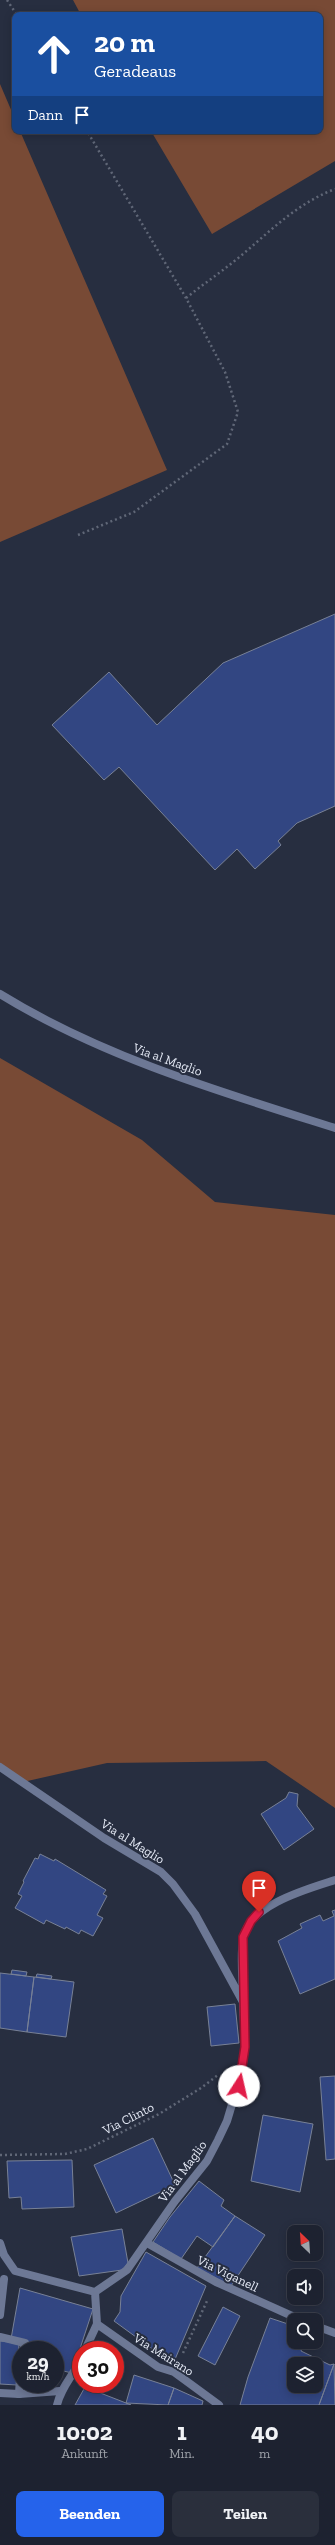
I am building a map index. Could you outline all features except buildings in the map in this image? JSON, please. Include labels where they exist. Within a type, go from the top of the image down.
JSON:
[{"type":"street","name":"Via al Maglio","points":[[0,994],[36,1016],[112,1051],[229,1094],[335,1128]]},
{"type":"street","name":"Via al Maglio","points":[[0,1767],[104,1838],[161,1872],[173,1884],[195,1914],[243,2002],[245,2047],[239,2086],[218,2140],[207,2162],[175,2201],[127,2270],[94,2292]]},
{"type":"street","points":[[243,2002],[243,1937],[251,1921],[268,1906],[335,1880]]},
{"type":"street","points":[[0,2243],[13,2270],[26,2275],[94,2292],[97,2324],[89,2341]]},
{"type":"street","name":"Via Viganell","points":[[146,2243],[216,2282],[287,2314]]},
{"type":"street","points":[[0,2314],[2,2279],[13,2270]]},
{"type":"street","name":"Via Mairano","points":[[97,2324],[158,2367],[174,2372],[219,2405]]},
{"type":"street","points":[[323,2329],[335,2333]]},
{"type":"street","points":[[0,2337],[14,2341]]},
{"type":"street","points":[[64,2387],[72,2378]]},
{"type":"street","points":[[0,2393],[33,2393]]},
{"type":"street","points":[[57,2405],[60,2393]]},
{"type":"path","points":[[7,0],[14,12]]},
{"type":"path","points":[[78,535],[134,512],[227,444],[238,412],[225,372],[186,298],[89,134]]},
{"type":"path","points":[[186,298],[232,263],[280,220],[316,196],[335,189]]},
{"type":"path","name":"Via Clinto","points":[[0,2155],[65,2154],[100,2144],[159,2114],[201,2088],[222,2071],[245,2047]]},
{"type":"path","points":[[174,2372],[216,2282]]},
{"type":"shaded area","points":[[73,0],[335,0],[335,161],[212,234],[153,134],[323,134],[323,12],[79,12]]},
{"type":"shaded area","points":[[0,84],[12,112],[12,134],[21,134],[167,470],[0,542]]},
{"type":"shaded area","points":[[0,1058],[142,1140],[215,1202],[335,1215],[335,1808],[266,1761],[107,1763],[23,1782],[0,1767]]},
{"type":"route","points":[[239,2086],[245,2047],[242,1944],[246,1929],[259,1912]]}]
